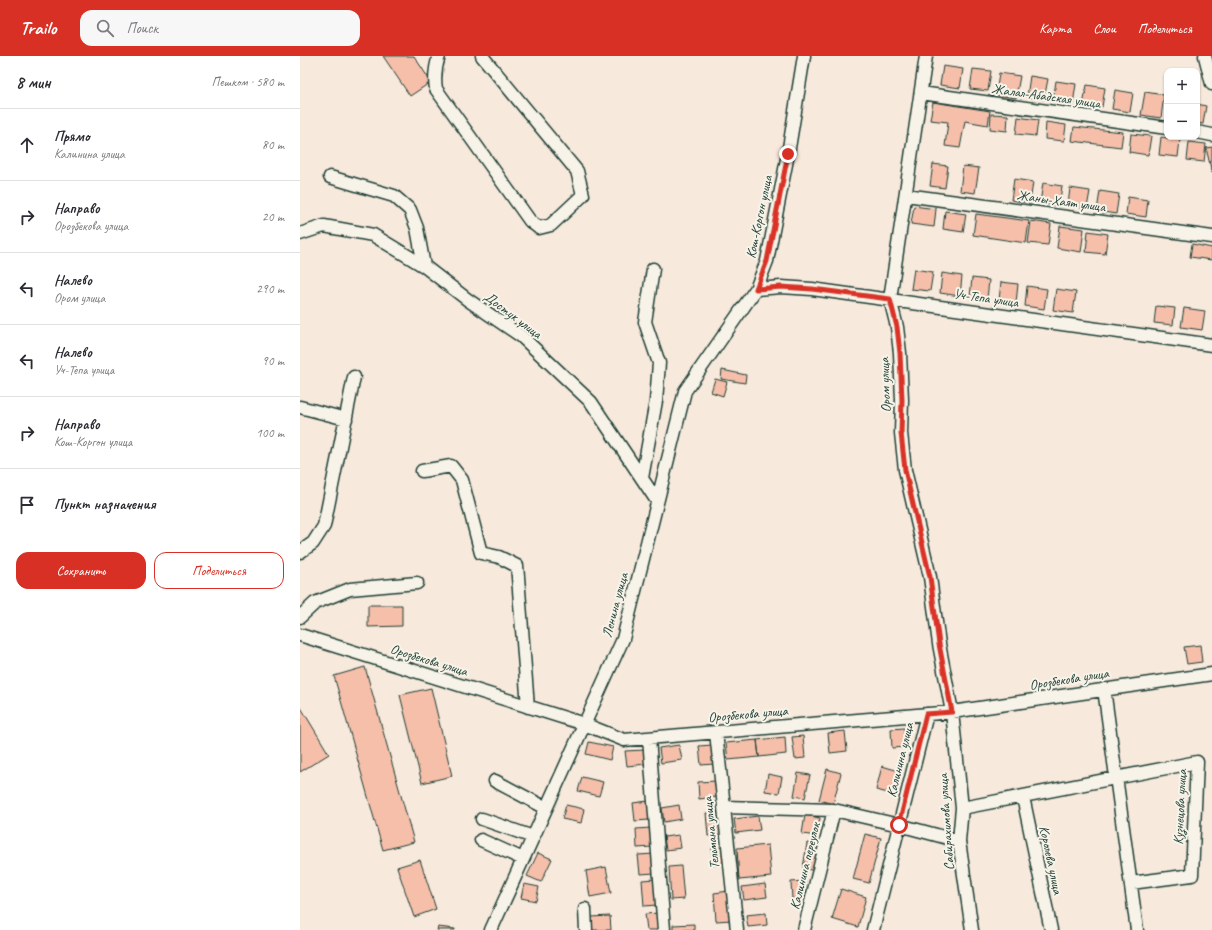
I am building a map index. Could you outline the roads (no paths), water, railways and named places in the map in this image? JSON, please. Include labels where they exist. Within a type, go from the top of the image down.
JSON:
[{"type":"street","points":[[438,56],[434,73],[436,89],[530,221],[539,228],[551,225],[582,195],[576,171],[482,56]]},
{"type":"street","name":"Кош-Коргон улица","points":[[756,289],[767,261],[788,154],[804,56]]},
{"type":"street","name":"Ором улица","points":[[926,56],[890,299],[897,327],[900,353],[902,400],[901,433],[905,470],[930,577],[939,644],[952,712]]},
{"type":"street","points":[[1205,56],[1212,84]]},
{"type":"street","name":"Жалал-Абадская улица","points":[[921,93],[1164,128]]},
{"type":"street","points":[[1200,132],[1212,134]]},
{"type":"street","points":[[330,177],[394,196],[410,210],[417,228],[424,266]]},
{"type":"street","name":"Жаны-Хаят улица","points":[[906,195],[1212,237]]},
{"type":"street","name":"Достук улица","points":[[300,234],[324,226],[373,235],[424,266],[468,300],[521,336],[591,402],[657,501]]},
{"type":"street","points":[[642,478],[656,401],[659,363],[645,322],[653,269]]},
{"type":"street","name":"Уч-Тепа улица","points":[[756,289],[781,287],[812,289],[1212,345]]},
{"type":"street","name":"Ленина улица","points":[[491,930],[623,639],[685,391],[756,289]]},
{"type":"street","points":[[300,552],[313,542],[324,526],[354,377]]},
{"type":"street","points":[[300,407],[346,419]]},
{"type":"street","points":[[422,470],[451,466],[462,480],[481,553],[499,557],[516,566],[528,707]]},
{"type":"street","points":[[300,617],[315,603],[350,589],[417,582]]},
{"type":"street","name":"Орозбекова улица","points":[[300,635],[584,724],[624,740],[952,712],[1212,674]]},
{"type":"street","points":[[1104,689],[1137,930]]},
{"type":"street","name":"Сабирахимова улица","points":[[952,712],[962,808],[959,841],[972,930]]},
{"type":"street","name":"Калинина улица","points":[[873,930],[926,714]]},
{"type":"street","name":"Тельмана улица","points":[[716,732],[737,930]]},
{"type":"street","points":[[649,738],[664,930]]},
{"type":"street","name":"Кузнецова улица","points":[[962,808],[1197,762],[1192,875],[1131,882]]},
{"type":"street","points":[[495,781],[546,808]]},
{"type":"street","name":"Королева улица","points":[[1023,797],[1051,930]]},
{"type":"street","points":[[724,807],[834,810],[959,841]]},
{"type":"street","name":"Калинина переулок","points":[[804,930],[834,810]]},
{"type":"street","points":[[482,819],[533,837]]},
{"type":"street","points":[[481,840],[523,859]]},
{"type":"street","points":[[586,910],[586,930]]}]
